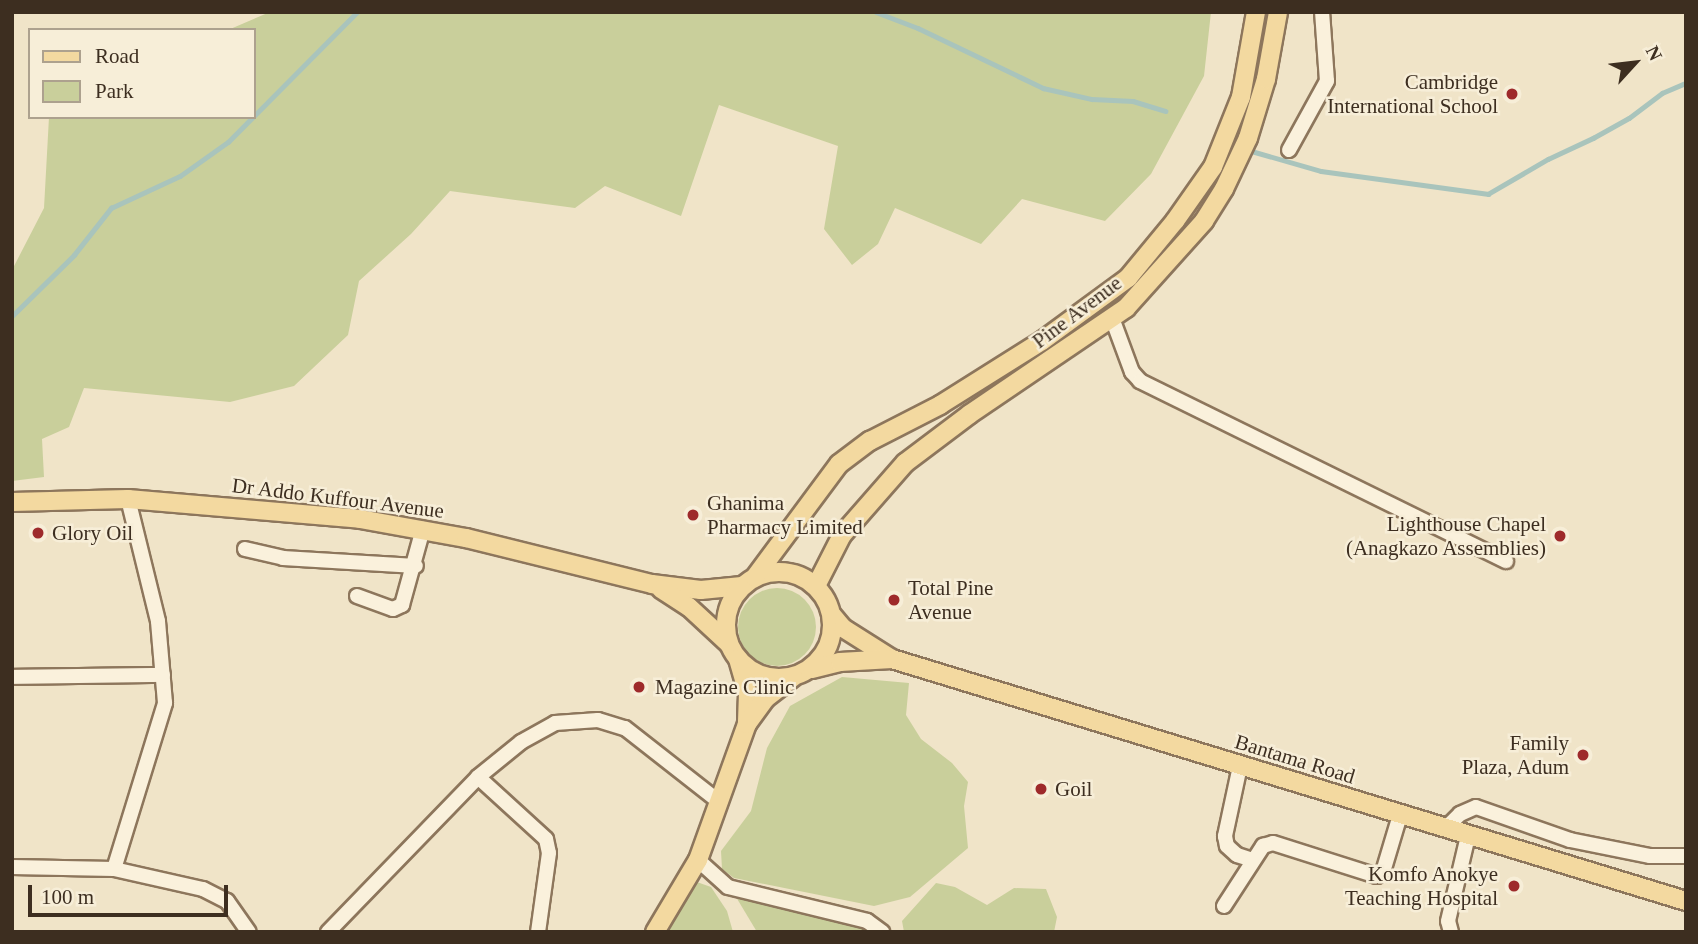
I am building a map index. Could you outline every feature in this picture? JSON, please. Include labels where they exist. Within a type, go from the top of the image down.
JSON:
[{"type":"main road","points":[[747,724],[748,693],[726,627],[728,610],[839,464],[870,441],[940,405],[1042,341],[1128,278],[1175,221],[1213,167],[1241,97],[1256,12]]},
{"type":"main road","name":"Pine Avenue","points":[[816,586],[842,535],[905,463],[970,414],[1112,318],[1148,286],[1204,221],[1224,189],[1248,138],[1266,79],[1278,12]]},
{"type":"main road","name":"Dr Addo Kuffour Avenue","points":[[12,502],[128,499],[310,514],[424,529],[652,584]]},
{"type":"main road","points":[[652,584],[701,590],[749,582],[773,572],[792,573],[816,586],[826,599],[832,615],[843,628],[892,659]]},
{"type":"main road","points":[[652,584],[689,607],[751,670],[768,677],[801,673],[840,662],[892,659]]},
{"type":"main road","points":[[655,932],[698,860],[747,724],[765,699],[827,650],[832,633],[832,615]]},
{"type":"main road","name":"Bantama Road","points":[[892,659],[1686,901]]},
{"type":"street","points":[[1289,150],[1327,81],[1322,12]]},
{"type":"street","points":[[1112,318],[1132,372],[1140,382],[1506,561]]},
{"type":"street","points":[[114,869],[165,703],[158,621],[128,499]]},
{"type":"street","points":[[357,596],[393,610],[402,605],[416,566],[424,529]]},
{"type":"street","points":[[245,549],[283,558],[416,566]]},
{"type":"street","points":[[12,677],[163,675]]},
{"type":"street","points":[[328,932],[478,777],[521,741],[555,723],[598,720],[625,728],[718,801]]},
{"type":"street","points":[[1240,766],[1225,836],[1227,846],[1237,855],[1252,860]]},
{"type":"street","points":[[478,777],[546,839],[549,852],[538,932]]},
{"type":"street","points":[[1445,828],[1460,814],[1476,807],[1570,840],[1650,856],[1686,856]]},
{"type":"street","points":[[1224,906],[1252,860],[1263,846],[1273,843],[1377,876],[1383,872],[1399,815]]},
{"type":"street","points":[[1437,932],[1450,926],[1468,836]]},
{"type":"street","points":[[698,860],[728,887],[867,921],[882,932]]},
{"type":"street","points":[[12,867],[114,869],[203,889],[227,901],[249,932]]},
{"type":"green space","points":[[270,12],[1211,12],[1204,76],[1151,174],[1105,221],[1022,199],[981,244],[895,208],[878,244],[852,265],[824,229],[838,146],[719,105],[681,216],[605,186],[575,208],[450,191],[411,234],[359,281],[348,335],[294,386],[230,402],[84,388],[69,427],[42,439],[44,477],[12,481],[12,270],[44,208],[49,119],[256,119],[256,28],[233,28]]},
{"type":"green space","points":[[769,588],[785,588],[799,594],[810,605],[816,619],[816,635],[810,649],[799,660],[785,666],[769,666],[755,660],[744,649],[738,635],[738,619],[744,605],[755,594]]},
{"type":"green space","points":[[842,677],[909,683],[906,715],[921,739],[952,763],[968,782],[964,806],[968,848],[910,897],[874,906],[734,878],[722,869],[721,851],[751,811],[767,748],[790,706]]},
{"type":"green space","points":[[694,881],[711,887],[727,911],[733,932],[663,932]]},
{"type":"green space","points":[[936,883],[955,887],[987,905],[1014,888],[1046,889],[1057,917],[1054,932],[904,932],[902,921]]},
{"type":"green space","points":[[733,892],[866,925],[875,932],[757,932]]},
{"type":"waterway","points":[[256,114],[357,12]]},
{"type":"waterway","points":[[876,12],[918,28],[1043,88],[1092,99],[1133,101],[1166,111]]},
{"type":"waterway","points":[[1248,150],[1321,171],[1488,194],[1548,159],[1629,118],[1662,93],[1686,83]]},
{"type":"waterway","points":[[12,316],[74,255],[111,208],[180,176],[228,142],[251,119]]},
{"type":"place","name":"Cambridge International School","points":[[1512,94]]},
{"type":"place","name":"Ghanima Pharmacy Limited","points":[[693,515]]},
{"type":"place","name":"Glory Oil","points":[[38,533]]},
{"type":"place","name":"Lighthouse Chapel (Anagkazo Assemblies)","points":[[1560,536]]},
{"type":"place","name":"Total Pine Avenue","points":[[894,600]]},
{"type":"place","name":"Magazine Clinic","points":[[639,687]]},
{"type":"place","name":"Family Plaza, Adum","points":[[1583,755]]},
{"type":"place","name":"Goil","points":[[1041,789]]},
{"type":"place","name":"Komfo Anokye Teaching Hospital","points":[[1514,886]]}]
